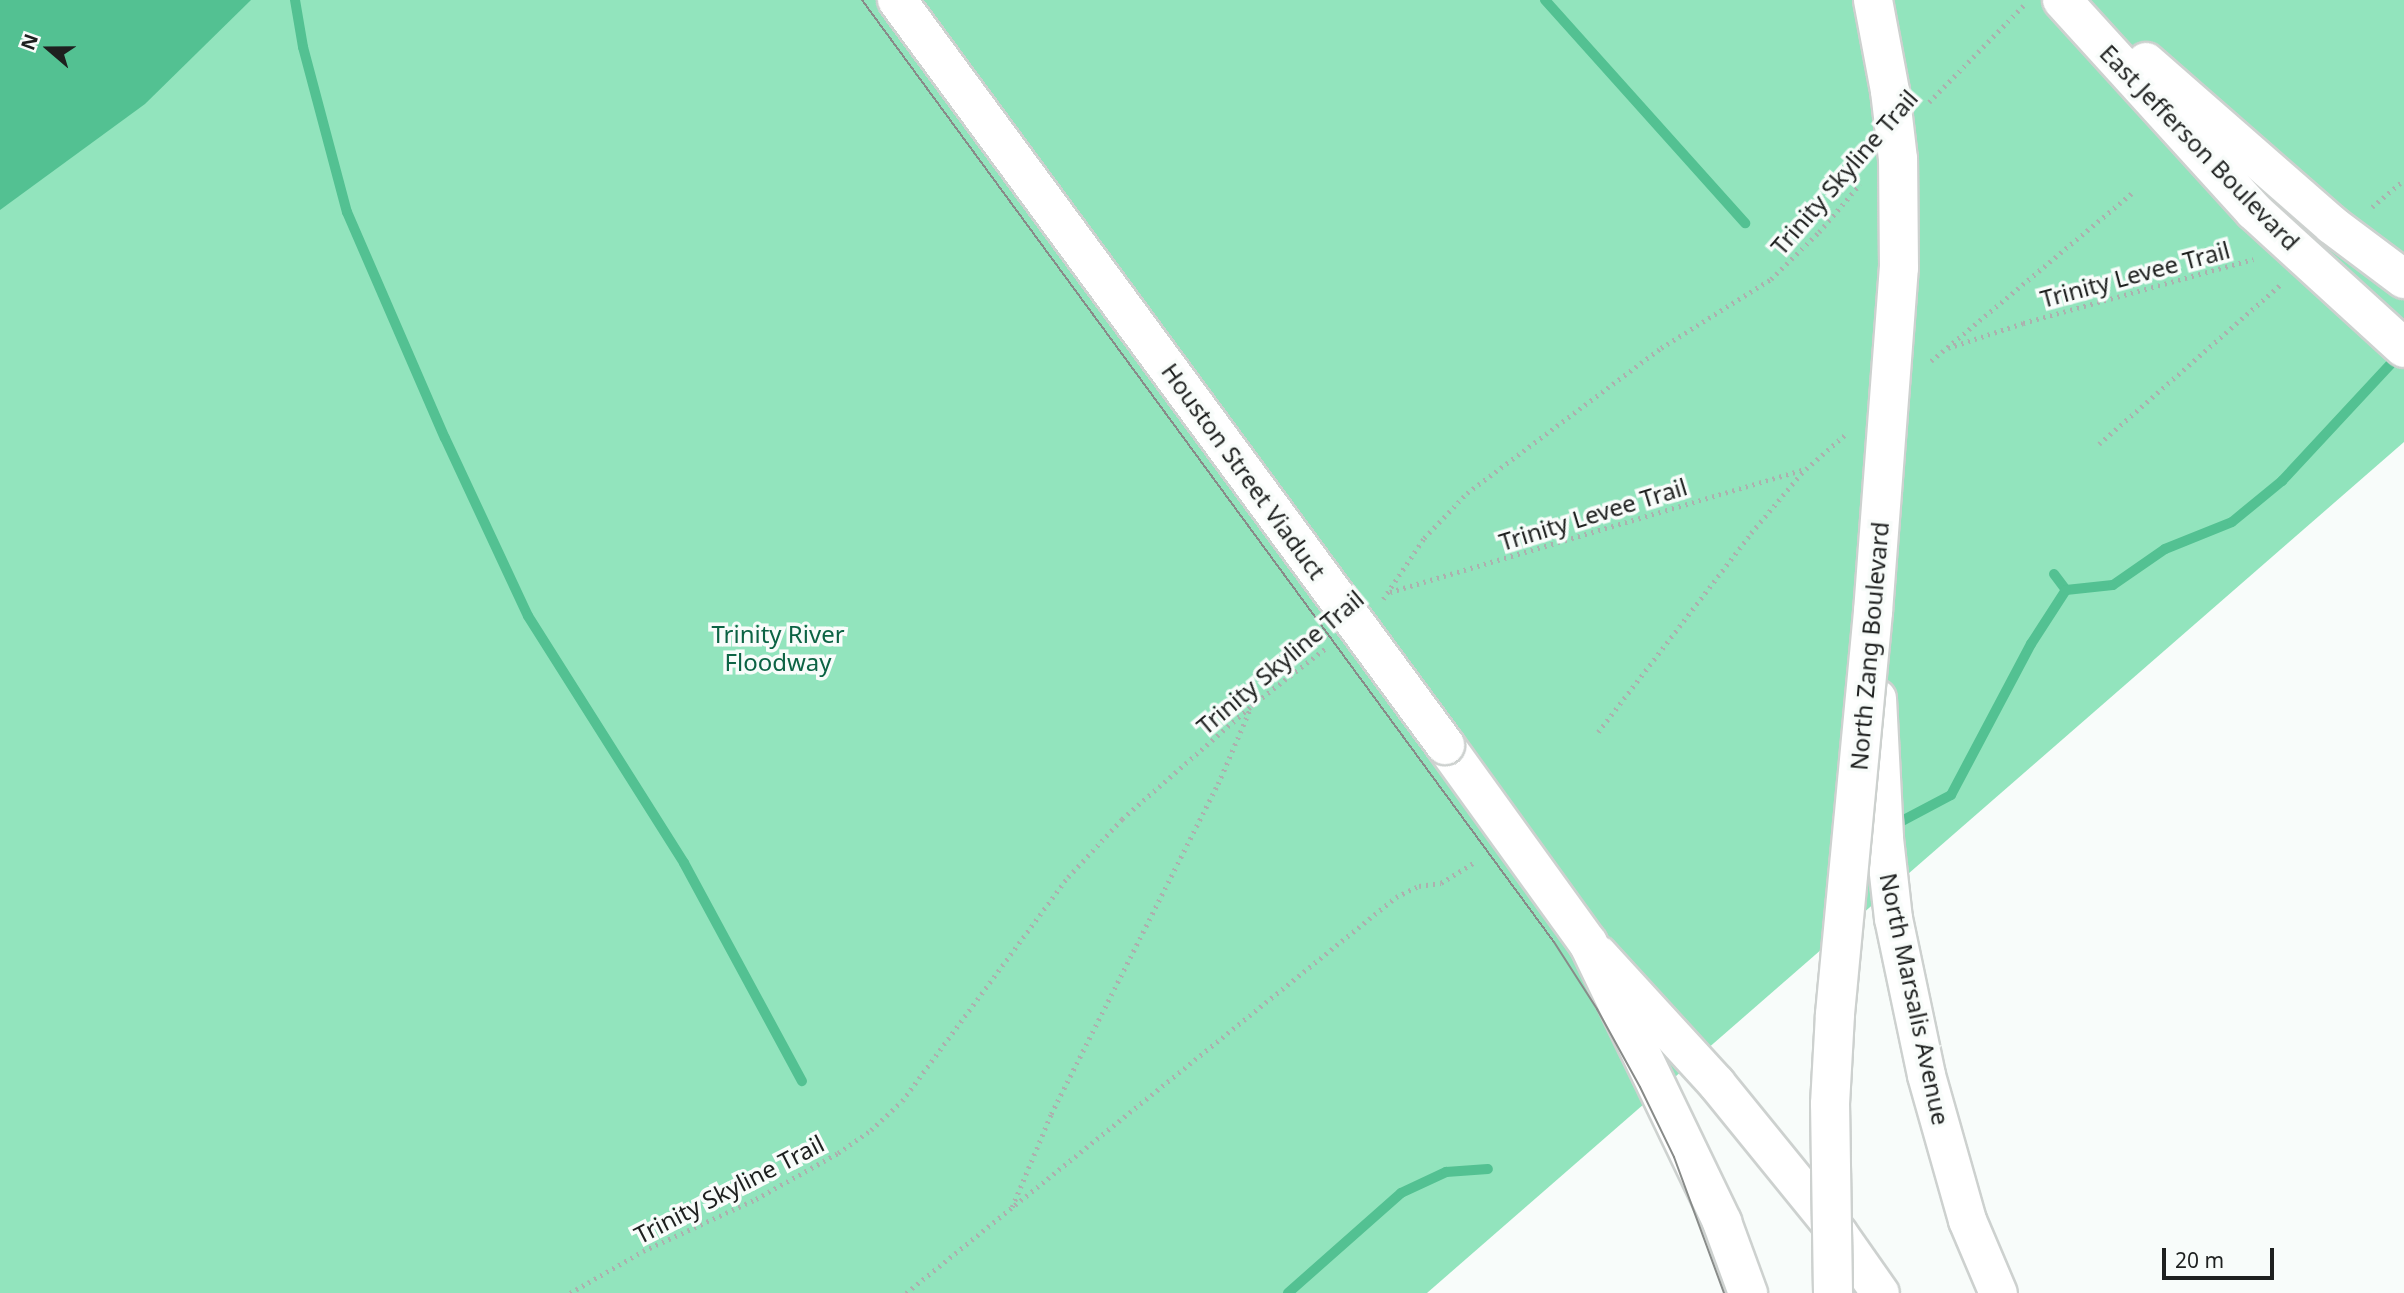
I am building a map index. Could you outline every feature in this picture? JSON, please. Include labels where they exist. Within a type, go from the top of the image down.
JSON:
[{"type":"main road","name":"Houston Street Viaduct","points":[[897,0],[1588,943]]},
{"type":"main road","name":"North Zang Boulevard","points":[[1833,1293],[1829,1198],[1834,1027],[1873,612],[1899,268],[1898,159],[1888,79],[1873,0]]},
{"type":"main road","name":"East Jefferson Boulevard","points":[[2062,0],[2254,211],[2404,348]]},
{"type":"main road","points":[[2073,0],[2332,225],[2404,279]]},
{"type":"main road","points":[[1588,943],[1722,1222],[1748,1293]]},
{"type":"street","name":"North Marsalis Avenue","points":[[1873,612],[1884,838],[1893,918],[1933,1101],[1966,1220],[1998,1293]]},
{"type":"street","points":[[1588,943],[1716,1083],[1838,1233],[1880,1293]]},
{"type":"path","name":"Trinity Skyline Trail","points":[[1920,112],[2029,0]]},
{"type":"path","points":[[2365,212],[2404,180]]},
{"type":"path","name":"Trinity Skyline Trail","points":[[1381,601],[1390,592],[1424,538],[1467,493],[1661,348],[1771,279],[1819,232],[1861,182]]},
{"type":"path","name":"Trinity Levee Trail","points":[[2134,191],[1944,349],[2023,323],[2256,258]]},
{"type":"path","points":[[2099,444],[2285,282]]},
{"type":"path","name":"Trinity Levee Trail","points":[[1390,592],[1806,469],[1751,533],[1598,733]]},
{"type":"path","name":"Trinity Skyline Trail","points":[[570,1293],[643,1251],[756,1199],[838,1153],[871,1130],[902,1101],[943,1050],[1068,877],[1122,819],[1251,706],[1334,642]]},
{"type":"path","points":[[1012,1207],[1051,1114],[1218,783],[1251,706]]},
{"type":"path","points":[[906,1293],[1396,897],[1419,886],[1441,883],[1475,862]]},
{"type":"green space","name":"Trinity River Floodway","points":[[0,0],[2404,0],[2404,442],[1427,1293],[0,1293]]},
{"type":"shaded area","points":[[0,0],[251,0],[145,104],[0,210]]},
{"type":"waterway","points":[[295,0],[303,47],[347,212],[445,438],[528,616],[684,863],[802,1081]]},
{"type":"waterway","points":[[1545,0],[1745,223]]},
{"type":"waterway","points":[[2066,590],[2113,585],[2165,549],[2232,522],[2282,481],[2400,354]]},
{"type":"waterway","points":[[2054,574],[2066,590]]},
{"type":"waterway","points":[[1900,822],[1951,795],[2031,644],[2066,590]]},
{"type":"waterway","points":[[1288,1293],[1401,1193],[1446,1172],[1488,1169]]},
{"type":"tram line","points":[[862,0],[1554,942],[1597,1009],[1640,1087],[1674,1157],[1724,1293]]}]
